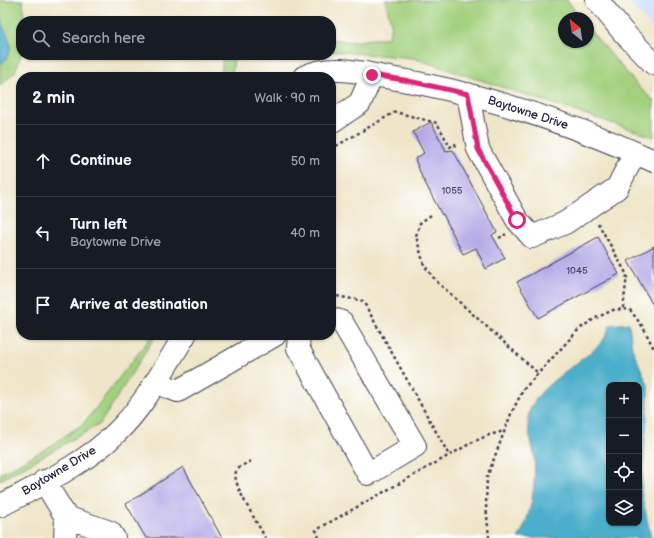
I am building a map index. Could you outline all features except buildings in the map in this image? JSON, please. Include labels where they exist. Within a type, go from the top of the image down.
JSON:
[{"type":"street","points":[[597,0],[623,32],[654,64]]},
{"type":"street","name":"Baytowne Drive","points":[[323,72],[330,70],[344,70],[404,80],[468,94],[535,113],[606,139],[645,157]]},
{"type":"street","points":[[336,119],[360,103],[372,75]]},
{"type":"street","points":[[468,94],[478,149],[517,220],[532,237],[565,223],[617,188],[645,157]]},
{"type":"street","points":[[299,340],[298,348],[368,474],[415,446],[342,322],[336,320]]},
{"type":"street","name":"Baytowne Drive","points":[[0,506],[92,453],[116,433],[136,412],[182,340]]},
{"type":"street","points":[[155,382],[178,391],[266,340]]},
{"type":"street","points":[[44,482],[66,528],[110,532],[114,538]]},
{"type":"path","points":[[336,146],[395,112],[437,123],[450,147],[455,144],[458,151]]},
{"type":"path","points":[[589,207],[627,275],[623,309]]},
{"type":"path","points":[[431,215],[420,224],[417,229],[416,236],[424,265],[436,281],[538,373]]},
{"type":"path","points":[[499,238],[505,235],[501,228]]},
{"type":"path","points":[[336,296],[362,301],[450,455]]},
{"type":"path","points":[[489,538],[486,505],[487,477],[511,414],[523,390],[579,329],[594,319],[613,310],[630,310],[643,327],[654,349]]},
{"type":"path","points":[[319,538],[316,530],[478,440],[504,431]]},
{"type":"path","points":[[251,460],[238,469],[235,474],[235,480],[237,487],[265,538]]},
{"type":"shaded area","points":[[627,0],[654,0],[654,31]]},
{"type":"green space","points":[[0,0],[23,0],[24,16],[16,16],[16,60],[19,60],[15,72],[0,85],[0,65],[6,59],[10,48],[0,19]]},
{"type":"green space","points":[[385,0],[567,0],[576,12],[558,12],[558,48],[594,48],[594,35],[640,88],[654,101],[654,137],[413,58],[336,51],[336,40],[351,42],[389,37],[391,22]]},
{"type":"green space","points":[[223,60],[234,60],[232,72],[221,72]]},
{"type":"green space","points":[[148,340],[153,340],[100,424],[0,480],[0,474],[49,447],[84,423]]},
{"type":"water","points":[[0,19],[8,37],[10,48],[9,54],[0,65]]},
{"type":"water","points":[[629,323],[632,348],[648,385],[648,407],[642,479],[642,382],[606,382],[606,526],[642,526],[642,496],[651,538],[518,538],[527,519],[533,495],[535,470],[533,449],[528,427],[529,413],[541,392],[561,374],[593,350],[606,336],[610,325]]},
{"type":"route","points":[[372,75],[404,80],[468,94],[478,149],[517,220]]}]
